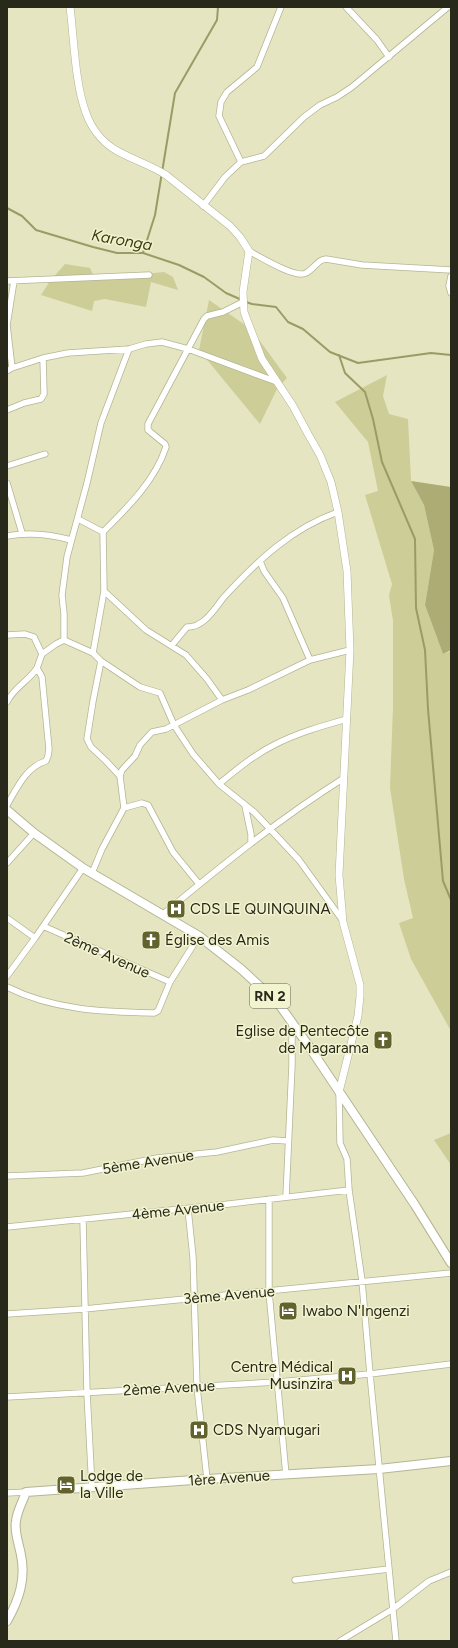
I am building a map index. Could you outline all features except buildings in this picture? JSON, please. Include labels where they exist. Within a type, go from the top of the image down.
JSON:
[{"type":"main road","name":"RN 2","points":[[7,810],[83,868],[199,936],[252,979],[281,1007],[416,1205],[451,1263]]},
{"type":"main road","name":"1ère Avenue","points":[[26,1492],[207,1479],[379,1469],[451,1461]]},
{"type":"main road","points":[[7,1621],[15,1607],[22,1582],[23,1573],[15,1531],[16,1521],[26,1492]]},
{"type":"street","points":[[70,7],[79,86],[86,113],[93,128],[105,142],[115,149],[155,168],[166,175],[235,232],[249,251],[269,262],[297,274],[304,275],[321,260],[326,259],[362,265],[451,270]]},
{"type":"street","points":[[241,162],[219,116],[221,102],[227,92],[257,67],[282,7]]},
{"type":"street","points":[[346,7],[377,40],[389,57]]},
{"type":"street","points":[[203,206],[225,177],[241,162],[264,156],[304,117],[320,105],[352,88],[448,7]]},
{"type":"street","points":[[249,251],[243,302],[244,312],[262,359],[293,406],[320,455],[331,482],[338,512],[347,571],[350,650],[339,875],[343,922],[360,985],[360,996],[358,1016],[339,1092],[340,1143],[346,1159],[362,1281],[396,1641]]},
{"type":"street","points":[[7,281],[149,276]]},
{"type":"street","points":[[451,276],[449,286],[451,293]]},
{"type":"street","points":[[14,281],[7,325],[9,369],[43,358],[82,351],[129,349],[146,344],[162,342],[188,349],[278,382]]},
{"type":"street","points":[[93,653],[104,591],[103,532],[145,486],[165,450],[165,444],[147,428],[207,316],[224,312],[243,302]]},
{"type":"street","points":[[64,640],[62,596],[66,557],[70,540],[78,519],[101,423],[129,349]]},
{"type":"street","points":[[7,410],[24,403],[43,398],[43,358]]},
{"type":"street","points":[[7,466],[45,454]]},
{"type":"street","points":[[7,482],[22,533]]},
{"type":"street","points":[[172,645],[187,626],[191,627],[208,617],[225,597],[274,548],[303,528],[324,517],[338,512]]},
{"type":"street","points":[[78,519],[103,532]]},
{"type":"street","points":[[7,536],[22,533],[42,534],[70,540]]},
{"type":"street","points":[[260,561],[264,571],[283,598],[310,660]]},
{"type":"street","points":[[104,591],[146,630],[186,655],[222,700]]},
{"type":"street","points":[[7,635],[24,634],[34,637],[42,654]]},
{"type":"street","points":[[64,640],[93,653],[101,661],[140,687],[160,692],[174,725],[189,749],[219,784],[244,806],[254,812],[299,860],[343,922]]},
{"type":"street","points":[[7,702],[9,697],[21,683],[33,674],[42,654],[64,640]]},
{"type":"street","points":[[92,873],[102,849],[124,808],[120,776],[122,770],[135,756],[140,745],[150,734],[156,730],[166,729],[222,700],[248,690],[310,660],[350,650]]},
{"type":"street","points":[[101,661],[91,708],[87,739],[91,747],[120,776]]},
{"type":"street","points":[[7,805],[30,770],[38,764],[46,761],[48,756],[49,749],[42,677],[37,668]]},
{"type":"street","points":[[219,784],[247,762],[274,745],[304,732],[347,719]]},
{"type":"street","points":[[162,915],[251,842],[344,778]]},
{"type":"street","points":[[124,808],[142,803],[148,805],[173,852],[199,884]]},
{"type":"street","points":[[244,806],[252,834],[251,842]]},
{"type":"street","points":[[7,863],[34,832]]},
{"type":"street","points":[[7,976],[83,868]]},
{"type":"street","points":[[7,918],[35,938]]},
{"type":"street","name":"2ème Avenue","points":[[43,926],[170,982]]},
{"type":"street","points":[[7,987],[44,1003],[103,1012],[154,1013],[158,1011],[170,982],[199,936]]},
{"type":"street","points":[[286,1197],[292,1065],[292,1022]]},
{"type":"street","name":"5ème Avenue","points":[[7,1176],[82,1173],[157,1158],[217,1152],[273,1140],[288,1141]]},
{"type":"street","name":"4ème Avenue","points":[[7,1227],[83,1220],[349,1190]]},
{"type":"street","points":[[269,1199],[269,1292],[286,1474]]},
{"type":"street","points":[[188,1208],[193,1257],[197,1387],[207,1479]]},
{"type":"street","points":[[83,1220],[84,1309],[92,1488]]},
{"type":"street","name":"3ème Avenue","points":[[7,1314],[84,1309],[269,1292],[362,1281],[451,1273]]},
{"type":"street","name":"2ème Avenue","points":[[7,1398],[277,1382],[370,1374],[451,1364]]},
{"type":"street","name":"1ère Avenue","points":[[7,1493],[26,1492]]},
{"type":"street","points":[[295,1580],[389,1569]]},
{"type":"street","points":[[340,1641],[392,1609],[430,1581],[451,1572]]},
{"type":"green space","points":[[65,264],[90,268],[95,279],[164,272],[173,277],[178,290],[151,282],[146,307],[105,299],[94,301],[92,311],[41,295],[50,281]]},
{"type":"green space","points":[[209,300],[251,329],[287,378],[277,389],[260,424],[199,350]]},
{"type":"green space","points":[[387,375],[383,396],[389,414],[408,419],[411,481],[424,505],[434,550],[425,605],[443,654],[451,651],[451,1031],[411,959],[399,923],[413,918],[404,879],[390,788],[393,707],[393,621],[389,595],[392,584],[365,495],[378,491],[368,442],[335,402]]},
{"type":"green space","points":[[411,481],[451,487],[451,650],[443,654],[425,605],[434,550],[424,505]]},
{"type":"green space","points":[[451,1133],[451,1165],[434,1140]]},
{"type":"waterway","points":[[143,253],[155,215],[175,93],[217,20],[218,7]]},
{"type":"waterway","name":"Karonga","points":[[7,208],[22,216],[36,230],[117,253],[143,253],[179,265],[204,277],[226,293],[242,300]]},
{"type":"waterway","name":"Karonga","points":[[246,302],[276,307],[288,322],[303,329],[330,352],[358,363],[431,353],[451,355]]},
{"type":"waterway","points":[[339,355],[345,373],[365,392],[373,419],[382,462],[415,539],[416,608],[425,650],[428,709],[443,881],[451,900]]},
{"type":"place","name":"CDS LE QUINQUINA","points":[[176,909]]},
{"type":"place","name":"Église des Amis","points":[[151,940]]},
{"type":"place","name":"Eglise de Pentecôte de Magarama","points":[[383,1040]]},
{"type":"place","name":"Iwabo N'Ingenzi","points":[[288,1311]]},
{"type":"place","name":"Centre Médical Musinzira","points":[[347,1376]]},
{"type":"place","name":"CDS Nyamugari","points":[[199,1430]]},
{"type":"place","name":"Lodge de la Ville","points":[[66,1485]]}]
